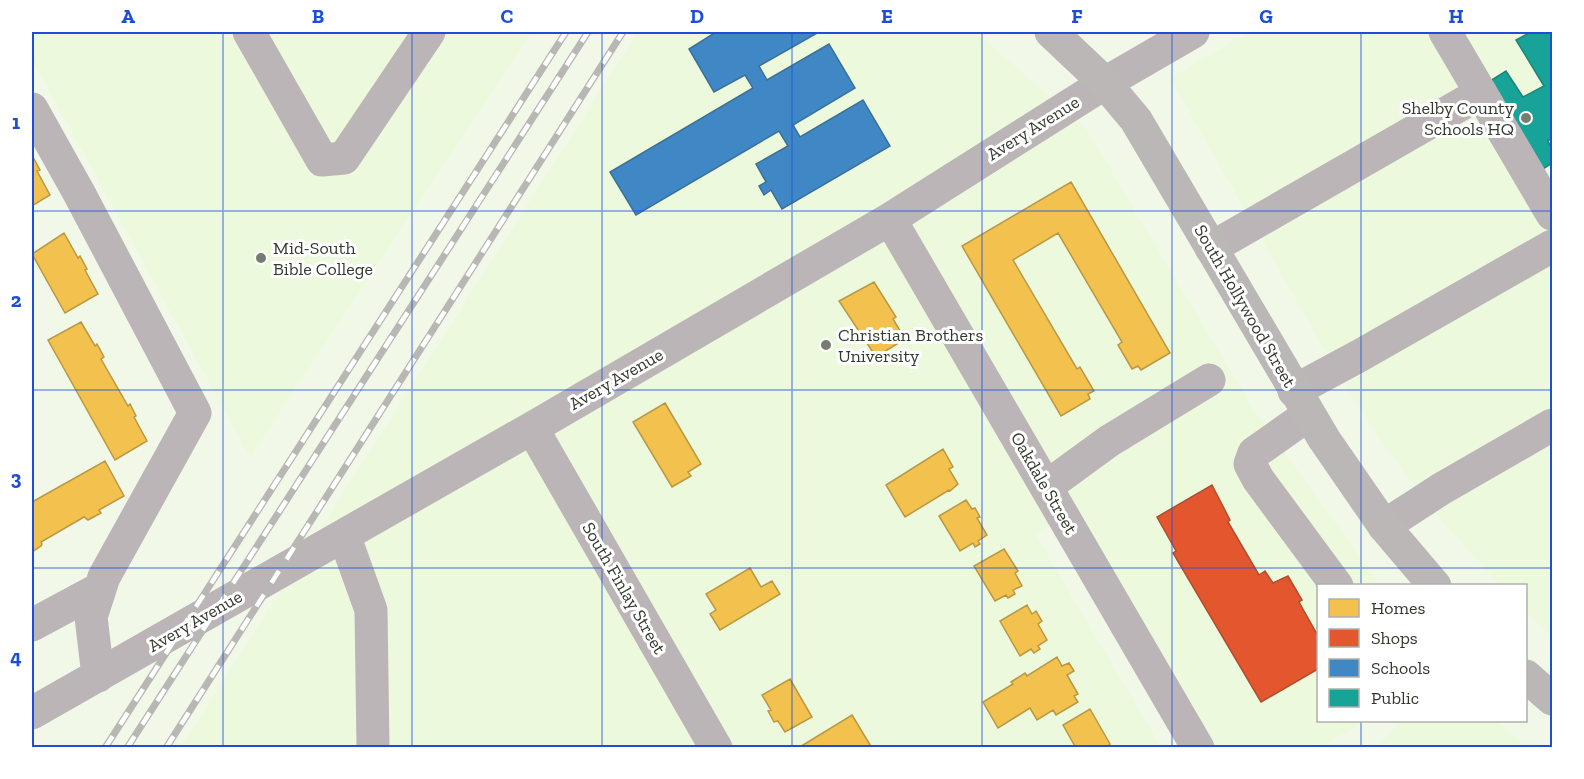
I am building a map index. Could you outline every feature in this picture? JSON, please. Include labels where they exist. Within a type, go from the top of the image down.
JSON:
[{"type":"main road","name":"South Hollywood Street","points":[[1051,32],[1105,82],[1136,120],[1301,403],[1354,485],[1384,526],[1434,584]]},
{"type":"main road","points":[[1527,677],[1552,699]]},
{"type":"street","points":[[249,32],[322,160],[344,158],[429,32]]},
{"type":"street","name":"Avery Avenue","points":[[32,713],[532,428],[890,219],[1105,82],[1189,32]]},
{"type":"street","points":[[1445,32],[1552,214]]},
{"type":"street","points":[[1211,248],[1481,93]]},
{"type":"street","points":[[32,109],[195,413],[99,589],[91,617],[98,676]]},
{"type":"street","name":"Oakdale Street","points":[[890,219],[1198,747]]},
{"type":"street","points":[[1336,584],[1258,479],[1250,464],[1254,453],[1301,403],[1359,356],[1552,246]]},
{"type":"street","points":[[1046,488],[1109,441],[1209,380]]},
{"type":"street","points":[[1384,526],[1441,489],[1552,424]]},
{"type":"street","name":"South Finlay Street","points":[[532,428],[716,747]]},
{"type":"street","points":[[344,535],[371,610],[373,747]]},
{"type":"street","points":[[32,625],[99,589]]},
{"type":"shaded area","name":"Mid-South Bible College","points":[[32,32],[532,32],[250,457],[32,59]]},
{"type":"shaded area","name":"Christian Brothers University","points":[[638,32],[976,32],[1087,130],[1250,404],[1379,584],[1317,584],[1317,722],[1364,722],[1319,747],[1214,747],[1074,510],[1035,534],[1161,747],[180,748]]},
{"type":"shaded area","points":[[1250,32],[1552,32],[1552,637],[1527,612],[1527,584],[1499,584],[1443,522],[1389,452],[1347,389],[1170,78]]},
{"type":"shaded area","points":[[1401,722],[1497,722],[1527,747],[1377,747]]},
{"type":"building: Homes","points":[[33,157],[40,170],[37,171],[50,195],[32,206]]},
{"type":"building: Homes","points":[[1071,182],[1170,353],[1141,370],[1138,366],[1132,369],[1118,345],[1122,342],[1058,233],[1013,260],[1077,369],[1080,367],[1094,391],[1088,394],[1090,399],[1061,416],[962,246]]},
{"type":"building: Homes","points":[[64,233],[78,258],[80,256],[98,294],[65,313],[32,254]]},
{"type":"building: Homes","points":[[874,282],[896,317],[893,319],[905,339],[876,357],[839,301]]},
{"type":"building: Homes","points":[[81,322],[95,346],[97,344],[104,357],[101,359],[128,406],[130,404],[147,441],[115,460],[48,340]]},
{"type":"building: Homes","points":[[665,403],[701,464],[688,472],[691,476],[672,487],[633,422]]},
{"type":"building: Homes","points":[[943,449],[953,467],[949,469],[958,484],[905,517],[886,485]]},
{"type":"building: Homes","points":[[105,461],[124,496],[99,510],[101,513],[88,520],[84,517],[41,542],[41,546],[32,552],[32,502]]},
{"type":"building: Homes","points":[[966,500],[972,509],[975,508],[980,517],[977,518],[987,535],[978,541],[980,544],[975,547],[973,543],[960,551],[939,516]]},
{"type":"building: Homes","points":[[1004,549],[1018,571],[1015,573],[1022,586],[1013,590],[1015,594],[1008,598],[1006,595],[995,601],[974,566]]},
{"type":"building: Homes","points":[[750,568],[761,587],[772,581],[780,594],[720,630],[710,614],[716,610],[706,594]]},
{"type":"building: Homes","points":[[1027,605],[1032,614],[1036,611],[1042,621],[1038,624],[1047,640],[1038,646],[1040,649],[1034,653],[1031,649],[1020,656],[1000,621]]},
{"type":"building: Homes","points":[[1057,657],[1062,666],[1069,663],[1074,671],[1067,675],[1078,694],[1074,696],[1078,702],[1056,715],[1053,710],[1037,720],[1030,708],[998,728],[983,702],[1013,684],[1011,682],[1025,673],[1027,676]]},
{"type":"building: Homes","points":[[790,679],[812,717],[785,732],[778,721],[774,722],[768,711],[771,710],[762,695]]},
{"type":"building: Homes","points":[[1090,709],[1110,744],[1105,748],[1076,748],[1063,725]]},
{"type":"building: Homes","points":[[852,715],[872,748],[798,748]]},
{"type":"building: Shops","points":[[1212,485],[1230,520],[1228,522],[1259,575],[1265,571],[1273,583],[1288,576],[1302,600],[1299,602],[1317,634],[1317,670],[1261,702],[1173,553],[1176,551],[1157,517]]},
{"type":"building: Schools","points":[[716,32],[819,32],[759,66],[767,80],[829,44],[855,88],[793,125],[800,137],[863,100],[890,146],[782,209],[771,190],[764,195],[759,186],[766,182],[756,164],[788,146],[779,131],[636,215],[610,172],[753,88],[745,75],[714,92],[689,49]]},
{"type":"building: Public","name":"Shelby County Schools HQ","points":[[1531,32],[1552,32],[1552,138],[1548,141],[1552,149],[1552,163],[1534,175],[1482,86],[1506,71],[1523,97],[1544,86],[1516,40]]},
{"type":"railway","points":[[105,748],[566,32]]},
{"type":"railway","points":[[127,748],[588,32]]},
{"type":"railway","points":[[166,748],[623,32]]},
{"type":"place","name":"Shelby County Schools HQ","points":[[1526,118]]},
{"type":"place","name":"Mid-South Bible College","points":[[261,258]]},
{"type":"place","name":"Christian Brothers University","points":[[826,345]]}]
